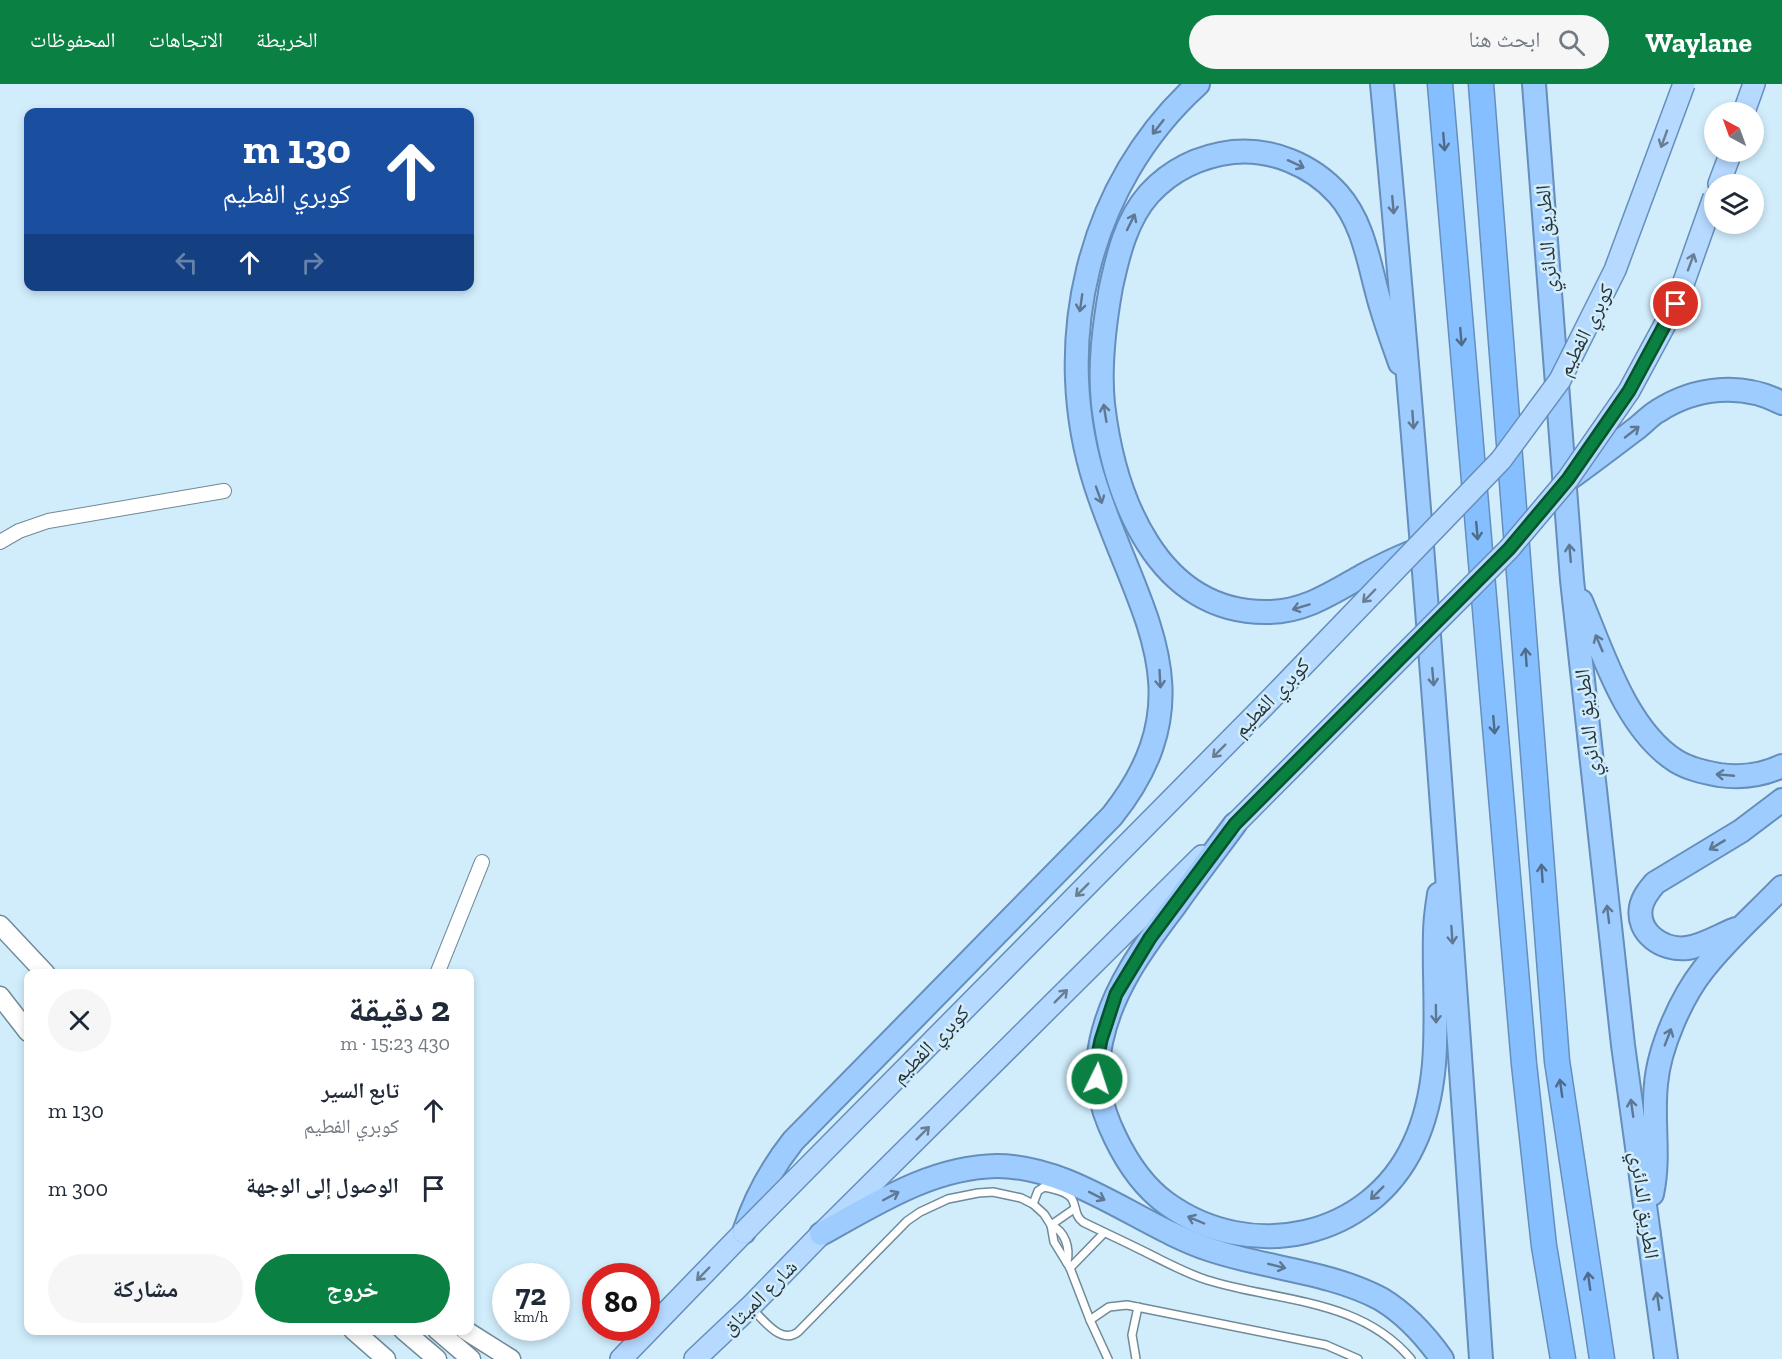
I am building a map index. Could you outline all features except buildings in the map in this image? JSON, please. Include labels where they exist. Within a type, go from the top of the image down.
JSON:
[{"type":"highway","points":[[744,1232],[763,1184],[793,1141],[1112,816],[1138,779],[1148,758],[1156,732],[1161,676],[1149,624],[1095,486],[1085,446],[1077,374],[1080,307],[1094,243],[1124,174],[1165,118],[1198,84]]},
{"type":"highway","points":[[1382,84],[1410,387],[1445,830],[1482,1359]]},
{"type":"highway","points":[[1440,84],[1524,1064],[1545,1246],[1563,1359]]},
{"type":"highway","points":[[1481,84],[1557,1061],[1602,1359]]},
{"type":"highway","name":"الطريق الدائري","points":[[1534,84],[1572,580],[1623,1045],[1666,1359]]},
{"type":"highway","points":[[1410,387],[1383,315],[1360,232],[1353,216],[1338,194],[1318,176],[1295,162],[1270,154],[1234,152],[1216,154],[1191,163],[1161,183],[1148,195],[1133,217],[1122,242],[1107,307],[1102,347],[1104,412],[1110,450],[1124,493],[1150,549],[1165,568],[1182,584],[1213,602],[1246,611],[1270,612],[1293,609],[1316,602],[1410,553]]},
{"type":"highway","points":[[1568,479],[1656,412],[1700,392],[1748,391],[1772,397],[1782,403]]},
{"type":"highway","points":[[1572,580],[1617,684],[1636,719],[1652,741],[1666,754],[1694,770],[1728,776],[1772,771],[1782,766]]},
{"type":"highway","points":[[1744,925],[1699,945],[1672,948],[1652,939],[1641,920],[1641,908],[1645,894],[1655,883],[1741,831],[1782,800]]},
{"type":"highway","points":[[1235,824],[1150,938],[1116,994],[1108,1014],[1096,1065],[1104,1113],[1123,1154],[1143,1181],[1165,1202],[1187,1216],[1233,1233],[1257,1237],[1302,1233],[1344,1218],[1366,1204],[1397,1173],[1413,1146],[1422,1126],[1430,1097],[1436,1027],[1435,932],[1445,830]]},
{"type":"highway","points":[[1646,1218],[1654,1182],[1657,1144],[1654,1106],[1656,1080],[1664,1048],[1688,994],[1703,970],[1782,887]]},
{"type":"highway","points":[[821,1234],[927,1178],[980,1167],[1001,1166],[1027,1169],[1072,1182],[1180,1238],[1211,1250],[1321,1278],[1379,1298],[1398,1310],[1416,1327],[1442,1359]]},
{"type":"main road","name":"كوبري الفطيم","points":[[744,1232],[1264,706],[1501,460],[1560,381],[1615,270],[1684,84]]},
{"type":"main road","points":[[1748,102],[1754,84]]},
{"type":"main road","points":[[821,1234],[1509,549],[1568,479],[1629,391],[1676,304],[1704,225]]},
{"type":"main road","points":[[0,925],[34,967]]},
{"type":"main road","points":[[0,996],[24,1011]]},
{"type":"main road","points":[[0,996],[24,1027]]},
{"type":"main road","points":[[621,1359],[744,1232]]},
{"type":"main road","name":"شارع الميثاق","points":[[695,1359],[750,1307],[821,1234]]},
{"type":"main road","points":[[359,1335],[386,1359]]},
{"type":"main road","points":[[409,1335],[436,1359]]},
{"type":"main road","points":[[443,1335],[471,1359]]},
{"type":"main road","points":[[472,1335],[503,1357]]},
{"type":"street","points":[[0,542],[19,531],[48,521],[224,491]]},
{"type":"street","points":[[439,969],[482,862]]},
{"type":"lane","points":[[1033,1204],[1038,1191],[1047,1186],[1068,1195],[1078,1218],[1104,1233],[1193,1275],[1338,1310],[1361,1319],[1382,1331],[1411,1359]]},
{"type":"lane","points":[[750,1307],[782,1336],[791,1337],[896,1231],[920,1212],[948,1199],[978,1193],[1005,1194],[1033,1204],[1044,1214],[1051,1225],[1056,1248],[1069,1266],[1108,1359]]},
{"type":"lane","points":[[1051,1225],[1074,1209]]},
{"type":"lane","points":[[1051,1225],[1059,1230],[1066,1242],[1069,1266]]},
{"type":"lane","points":[[1069,1266],[1104,1233]]},
{"type":"lane","points":[[1090,1320],[1102,1310],[1120,1304],[1326,1345],[1358,1359]]},
{"type":"lane","points":[[1136,1359],[1132,1335],[1138,1307]]},
{"type":"route","points":[[1097,1079],[1096,1065],[1101,1040],[1116,994],[1150,938],[1235,824],[1509,549],[1568,479],[1629,391],[1676,304]]}]
